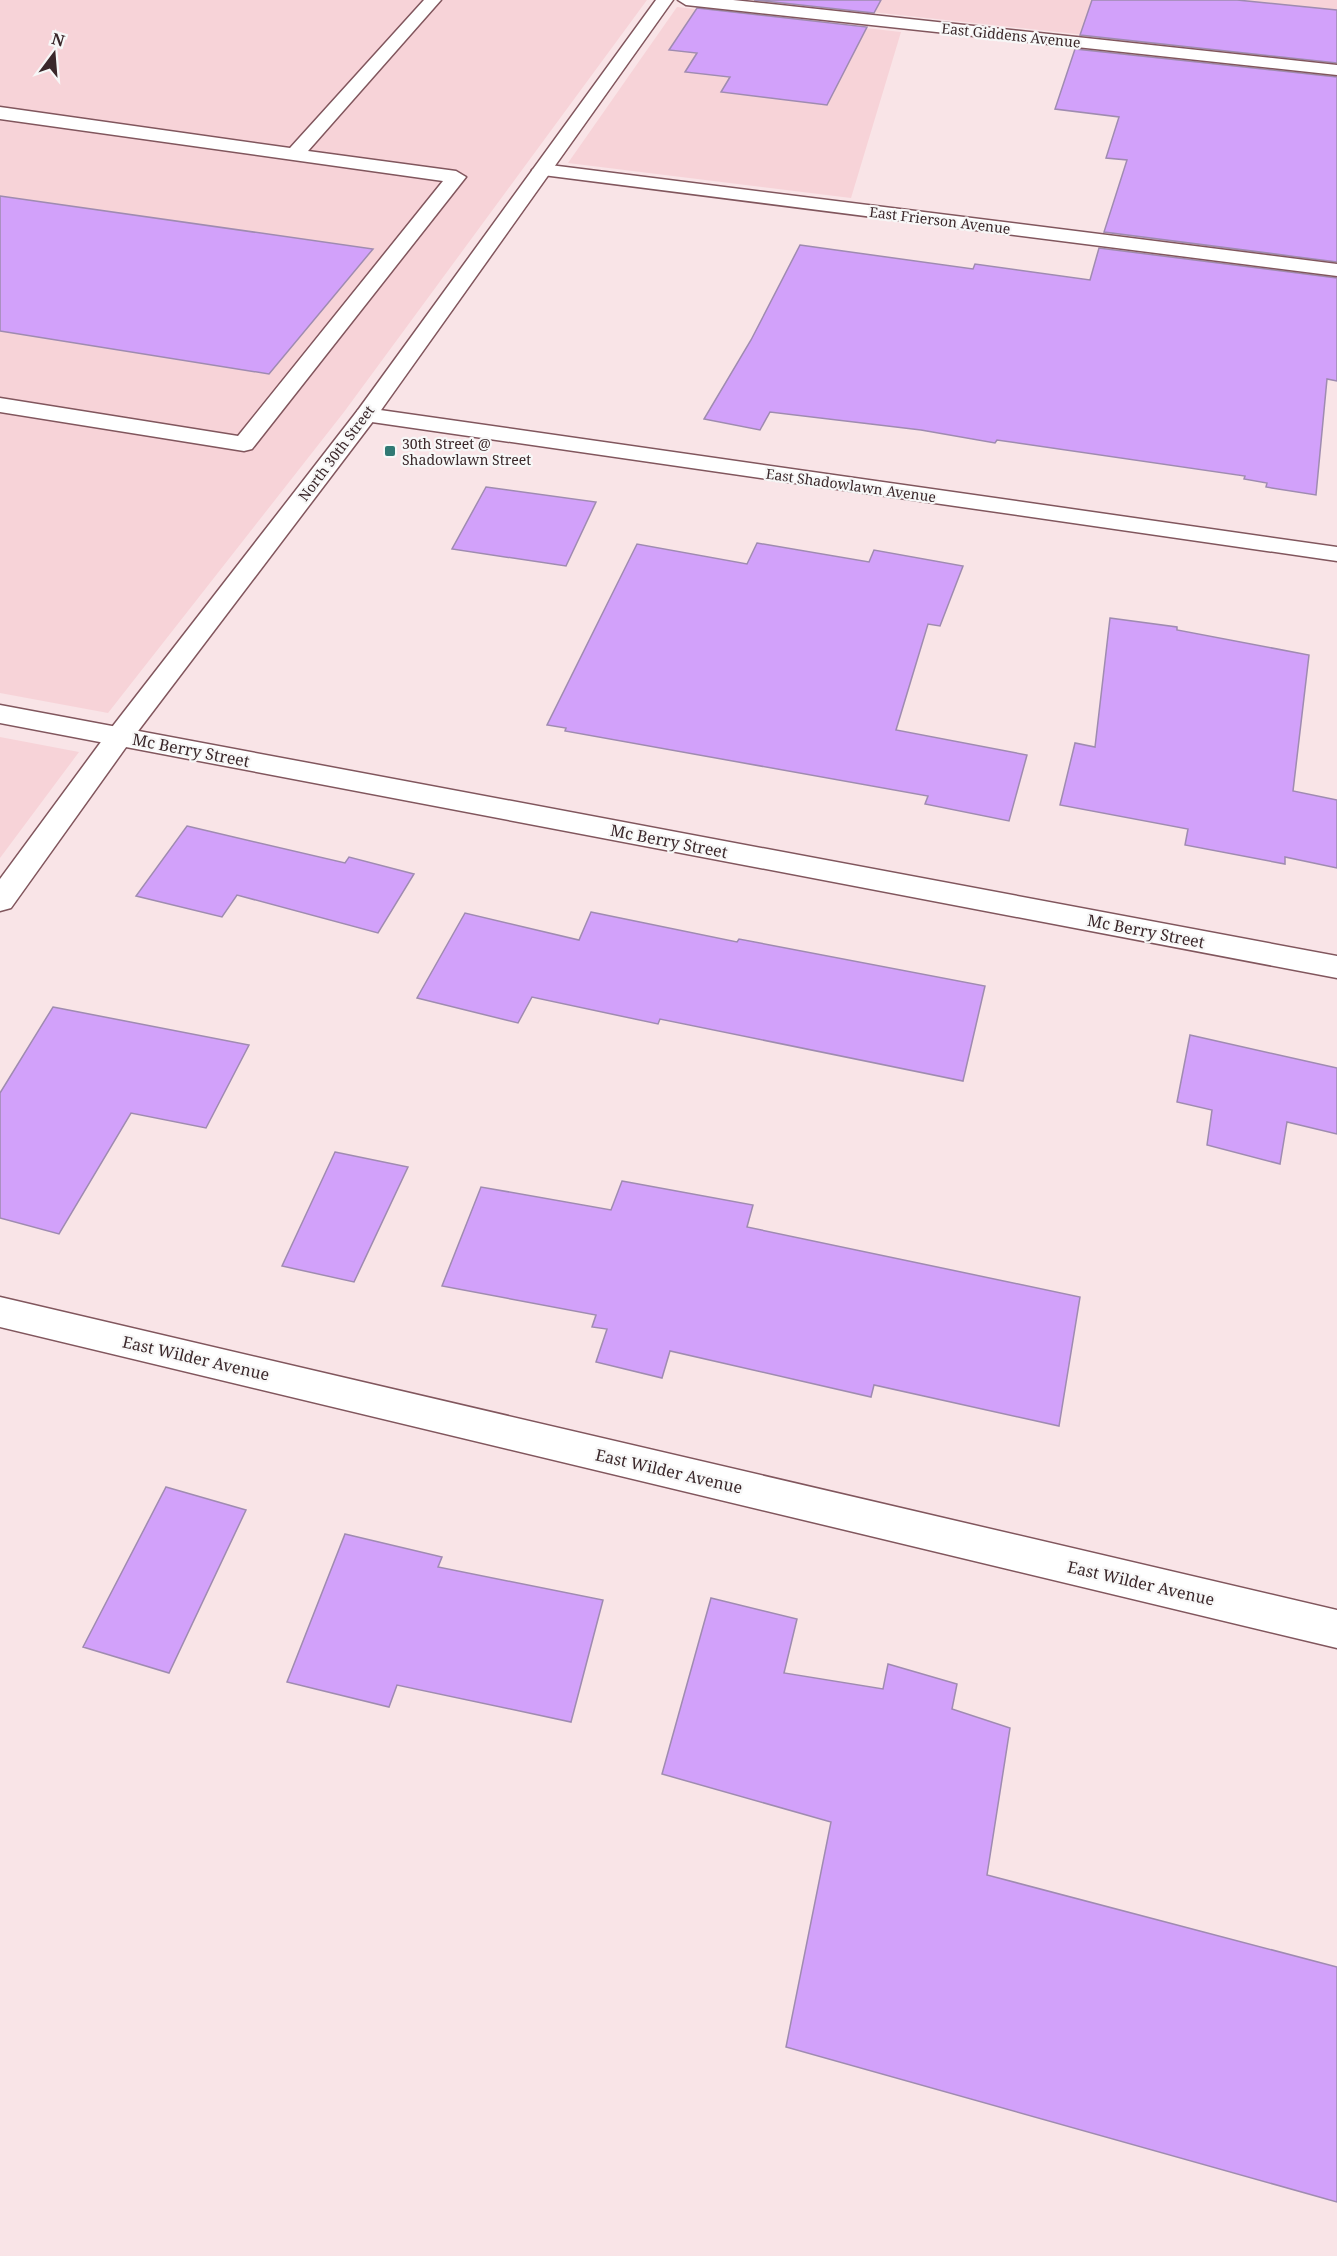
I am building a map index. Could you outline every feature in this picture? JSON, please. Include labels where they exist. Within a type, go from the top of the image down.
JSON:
[{"type":"street","points":[[295,154],[433,0]]},
{"type":"street","name":"North 30th Street","points":[[0,901],[119,737],[366,415],[665,0]]},
{"type":"street","name":"East Giddens Avenue","points":[[686,0],[1337,70]]},
{"type":"street","points":[[0,113],[456,177],[244,444],[0,405]]},
{"type":"street","name":"East Frierson Avenue","points":[[542,170],[1337,270]]},
{"type":"street","name":"East Shadowlawn Avenue","points":[[366,415],[1337,554]]},
{"type":"street","name":"Mc Berry Street","points":[[0,714],[1337,967]]},
{"type":"street","name":"East Wilder Avenue","points":[[0,1312],[1337,1629]]},
{"type":"shaded area","points":[[0,0],[647,0],[344,412],[108,713],[0,693]]},
{"type":"shaded area","points":[[759,0],[1337,0],[1337,62]]},
{"type":"shaded area","points":[[677,7],[901,32],[851,198],[568,163]]},
{"type":"shaded area","points":[[0,737],[79,752],[0,858]]},
{"type":"building","points":[[754,0],[881,0],[874,13]]},
{"type":"building","points":[[1092,0],[1237,0],[1337,10],[1337,63],[1080,35]]},
{"type":"building","points":[[697,8],[867,27],[827,105],[721,92],[730,77],[685,72],[697,53],[669,50]]},
{"type":"building","points":[[1075,49],[1337,77],[1337,262],[1104,232],[1127,160],[1106,158],[1119,117],[1055,109]]},
{"type":"building","points":[[0,196],[373,249],[269,374],[0,331]]},
{"type":"building","points":[[800,245],[973,269],[975,264],[1090,280],[1099,248],[1337,278],[1337,381],[1327,379],[1316,495],[1266,487],[1267,483],[1244,479],[1245,476],[997,440],[995,443],[921,430],[770,412],[760,430],[704,419],[751,340]]},
{"type":"building","points":[[486,487],[596,502],[566,566],[452,549]]},
{"type":"building","points":[[757,543],[869,562],[874,550],[963,566],[940,626],[928,624],[896,730],[1027,755],[1009,821],[925,804],[928,796],[565,731],[566,728],[547,725],[637,544],[747,564]]},
{"type":"building","points":[[1110,618],[1177,627],[1177,630],[1309,655],[1293,791],[1337,800],[1337,868],[1285,857],[1285,864],[1185,845],[1188,829],[1060,805],[1075,743],[1095,747]]},
{"type":"building","points":[[187,826],[345,863],[349,857],[414,874],[378,933],[237,895],[222,917],[136,896]]},
{"type":"building","points":[[591,912],[737,942],[739,939],[985,986],[963,1081],[660,1019],[658,1024],[532,997],[518,1023],[417,998],[465,913],[579,940]]},
{"type":"building","points":[[53,1007],[249,1045],[206,1128],[131,1113],[59,1234],[0,1218],[0,1093]]},
{"type":"building","points":[[1190,1035],[1337,1068],[1337,1134],[1287,1122],[1280,1164],[1207,1145],[1212,1110],[1177,1102]]},
{"type":"building","points":[[335,1152],[408,1167],[354,1282],[282,1266]]},
{"type":"building","points":[[622,1181],[753,1205],[747,1227],[1080,1297],[1059,1426],[874,1385],[871,1397],[670,1351],[662,1378],[596,1362],[607,1329],[592,1327],[596,1315],[442,1286],[481,1187],[611,1210]]},
{"type":"building","points":[[166,1487],[246,1510],[169,1673],[83,1647]]},
{"type":"building","points":[[345,1534],[442,1557],[438,1567],[603,1600],[571,1722],[397,1685],[389,1707],[287,1682]]},
{"type":"building","points":[[711,1598],[797,1619],[784,1673],[883,1689],[888,1664],[957,1684],[952,1709],[1010,1728],[987,1875],[1337,1967],[1337,2202],[786,2047],[831,1822],[662,1774]]},
{"type":"place","name":"30th Street @ Shadowlawn Street","points":[[390,451]]}]
